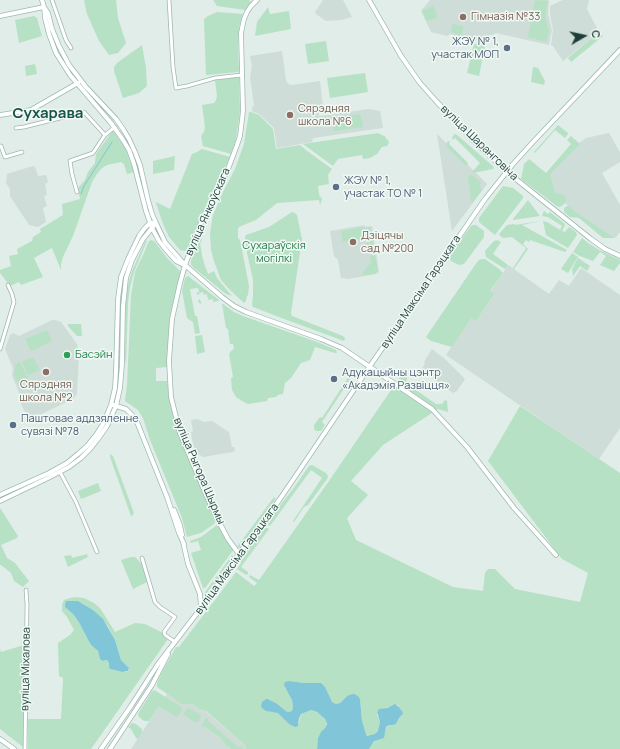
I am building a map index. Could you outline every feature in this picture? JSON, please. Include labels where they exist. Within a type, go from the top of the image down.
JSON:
[{"type":"main road","points":[[42,0],[45,18],[54,50],[77,84],[115,128],[123,140],[132,157],[137,171],[152,228],[164,248],[176,261],[185,265]]},
{"type":"main road","name":"вуліца Янкоўскага","points":[[257,0],[247,12],[241,33],[243,111],[237,145],[200,225],[185,265],[234,306],[246,312],[342,348],[432,409],[467,446],[514,508],[556,555]]},
{"type":"main road","name":"вуліца Шаранговіча","points":[[369,0],[401,56],[420,83],[474,141],[516,180],[596,243],[620,256]]},
{"type":"main road","points":[[0,16],[44,7]]},
{"type":"main road","points":[[44,7],[48,13],[52,29],[61,51],[69,65],[81,81],[119,123],[133,146],[140,165],[152,214],[165,242],[185,265]]},
{"type":"main road","name":"вуліца Максіма Гарэцкага","points":[[101,749],[158,664],[201,608],[280,499],[485,199],[533,142],[620,50]]},
{"type":"main road","points":[[0,115],[31,110],[81,81]]},
{"type":"main road","points":[[500,180],[507,177],[516,180]]},
{"type":"main road","points":[[0,501],[60,472],[81,458],[93,446],[107,426],[113,405],[116,382],[118,299],[122,277],[138,236],[150,223],[156,223]]},
{"type":"main road","points":[[0,495],[55,470],[78,454],[98,431],[105,420],[119,394],[123,307],[128,272],[143,238],[156,223]]},
{"type":"main road","points":[[143,238],[153,235],[156,236]]},
{"type":"main road","points":[[177,256],[185,257],[189,254]]},
{"type":"main road","name":"вуліца Рыгора Шырмы","points":[[185,265],[172,318],[169,361],[171,397],[180,433],[207,497],[228,539],[239,554]]},
{"type":"main road","points":[[182,276],[188,273],[194,274]]},
{"type":"main road","points":[[113,405],[129,412],[137,422],[167,497],[180,525],[188,564],[200,594],[201,608]]},
{"type":"main road","points":[[200,594],[204,597],[210,595]]},
{"type":"main road","name":"вуліца Максіма Гарэцкага","points":[[110,749],[152,685],[171,648]]},
{"type":"main road","points":[[125,714],[131,718]]},
{"type":"main road","points":[[0,739],[14,749]]},
{"type":"street","points":[[52,0],[66,40],[71,48]]},
{"type":"street","points":[[169,0],[173,67],[176,88],[215,78],[242,75]]},
{"type":"street","points":[[44,7],[53,5]]},
{"type":"street","points":[[16,128],[84,112],[105,135]]},
{"type":"street","points":[[77,192],[70,161],[94,153],[105,135],[115,128]]},
{"type":"street","points":[[0,146],[5,157],[22,152]]},
{"type":"street","points":[[0,349],[14,302],[8,284]]},
{"type":"street","points":[[60,472],[75,501],[97,552]]},
{"type":"street","points":[[142,558],[155,602],[175,617],[164,632],[165,635],[175,642]]},
{"type":"street","name":"вуліца Міхалова","points":[[24,749],[26,590]]},
{"type":"shaded area","points":[[323,0],[343,0],[352,17],[341,20],[326,21],[315,12]]},
{"type":"shaded area","points":[[430,0],[549,0],[548,14],[552,30],[549,45],[496,33],[489,35],[487,43],[450,34],[447,36],[431,32],[421,11]]},
{"type":"shaded area","points":[[563,0],[589,0],[587,9],[599,32],[563,61],[551,45],[553,30],[550,6]]},
{"type":"shaded area","name":"Сярэдняя школа №6","points":[[282,51],[286,80],[288,84],[292,85],[320,81],[323,107],[319,113],[319,116],[369,109],[380,111],[383,128],[313,138],[312,142],[277,148],[274,128],[259,114],[252,111],[254,105],[250,77],[252,66],[250,56]]},
{"type":"shaded area","points":[[609,133],[620,152],[620,162],[602,173],[620,205],[620,232],[615,238],[576,212],[556,196],[548,175],[578,144],[586,138]]},
{"type":"shaded area","points":[[437,134],[487,184],[452,231]]},
{"type":"shaded area","points":[[33,166],[35,167],[38,176],[46,175],[48,182],[45,184],[47,195],[44,196],[47,206],[43,208],[46,222],[38,227],[29,225],[10,196],[10,189],[6,183],[7,174]]},
{"type":"shaded area","name":"Дзіцячы сад №200","points":[[365,225],[365,227],[372,226],[379,272],[376,274],[348,279],[341,278],[338,260],[334,256],[330,231]]},
{"type":"shaded area","points":[[508,265],[549,294],[559,280],[569,286],[581,268],[620,295],[620,428],[599,459],[446,355],[471,317],[476,321],[494,294],[490,292]]},
{"type":"shaded area","name":"Сярэдняя школа №2","points":[[52,320],[61,322],[77,344],[79,354],[77,394],[73,399],[29,420],[20,402],[21,399],[12,376],[13,368],[5,349],[10,335],[13,333],[19,336]]},
{"type":"shaded area","points":[[432,349],[446,360],[465,379],[457,391],[453,393],[421,370]]},
{"type":"shaded area","points":[[197,419],[204,422],[212,421],[229,432],[232,447],[234,447],[235,450],[233,452],[203,457],[197,453],[193,444],[191,420]]},
{"type":"shaded area","points":[[167,694],[183,704],[192,704],[205,711],[246,746],[246,749],[131,749]]},
{"type":"green space","points":[[84,0],[116,0],[118,18],[126,43],[118,53],[109,55],[99,41],[87,14]]},
{"type":"green space","points":[[213,0],[249,0],[251,2],[245,10],[217,6]]},
{"type":"green space","points":[[535,0],[548,1],[545,16],[549,31],[546,42],[528,37]]},
{"type":"green space","points":[[433,6],[438,17],[427,21],[422,11]]},
{"type":"green space","points":[[268,7],[270,14],[289,11],[291,29],[255,36],[257,22]]},
{"type":"green space","points":[[217,12],[243,14],[239,27],[239,70],[238,72],[206,75],[204,19]]},
{"type":"green space","points":[[34,16],[37,18],[42,36],[19,43],[15,20]]},
{"type":"green space","points":[[452,24],[463,27],[462,34],[460,35],[451,32]]},
{"type":"green space","points":[[599,32],[603,36],[571,62],[568,58]]},
{"type":"green space","points":[[326,41],[329,61],[308,64],[305,44]]},
{"type":"green space","points":[[474,44],[485,46],[479,76],[467,73]]},
{"type":"green space","points":[[142,45],[147,86],[139,93],[123,98],[114,67],[117,63]]},
{"type":"green space","points":[[35,64],[37,74],[26,76],[25,66]]},
{"type":"green space","points":[[533,67],[538,68],[545,81],[544,85],[531,82]]},
{"type":"green space","points":[[365,73],[368,92],[330,98],[327,78]]},
{"type":"green space","points":[[239,78],[240,111],[236,139],[231,154],[203,146],[201,136],[205,127],[202,105],[214,103],[216,100],[215,80]]},
{"type":"green space","points":[[249,112],[259,115],[273,129],[276,149],[300,145],[332,169],[328,175],[329,184],[318,186],[319,195],[322,199],[320,205],[319,200],[277,203],[256,220],[239,227],[238,238],[240,240],[249,286],[248,295],[244,303],[221,280],[211,250],[210,233],[213,215],[235,169],[244,144]]},
{"type":"green space","points":[[360,114],[363,127],[334,131],[332,118]]},
{"type":"green space","points":[[558,125],[568,133],[565,138],[555,130],[535,153],[534,152]]},
{"type":"green space","points":[[113,130],[125,148],[134,172],[127,174],[124,164],[121,162],[107,165],[102,168],[92,182],[73,236],[63,257],[61,270],[52,248],[34,258],[43,277],[21,285],[19,282],[10,286],[0,273],[0,270],[11,266],[9,256],[18,254],[17,249],[32,241],[33,237],[41,232],[40,229],[63,215],[62,204],[80,199],[78,188],[85,180],[88,172],[95,163],[96,154]]},
{"type":"green space","points":[[378,133],[386,137],[389,143],[387,146],[382,147],[377,154],[370,158],[363,159],[362,155],[338,159],[333,166],[303,144]]},
{"type":"green space","points":[[455,134],[494,167],[493,169],[473,173],[472,172],[480,163],[455,138],[453,140],[452,137]]},
{"type":"green space","points":[[571,136],[580,144],[550,174],[555,193],[566,196],[565,203],[558,207],[521,179],[524,164],[529,159],[546,173],[571,144],[567,140]]},
{"type":"green space","points":[[450,141],[449,144],[468,163],[466,166],[446,146],[447,142]]},
{"type":"green space","points":[[202,149],[230,157],[194,232],[188,249],[185,251],[180,250],[169,237],[156,202],[170,209],[192,154]]},
{"type":"green space","points":[[175,156],[174,170],[153,174],[153,161]]},
{"type":"green space","points":[[469,175],[472,175],[481,183],[479,186],[482,190],[473,202],[471,201]]},
{"type":"green space","points":[[503,186],[513,188],[523,196],[523,198],[495,235],[479,222],[479,218]]},
{"type":"green space","points":[[528,200],[540,216],[513,220],[513,219]]},
{"type":"green space","points":[[567,206],[615,238],[603,238],[579,218],[570,217],[564,212],[564,208]]},
{"type":"green space","points":[[544,211],[548,214],[550,212],[564,223],[565,225],[562,231],[565,232],[569,227],[576,232],[577,235],[568,248],[546,235],[543,221],[560,230],[562,226],[548,217],[542,216]]},
{"type":"green space","name":"Сухараўскія могілкі","points":[[292,212],[297,215],[302,239],[291,313],[292,316],[343,336],[345,338],[344,341],[253,307],[252,305],[253,280],[245,237],[246,235],[269,227]]},
{"type":"green space","points":[[541,221],[522,225],[567,250],[565,252],[526,240],[523,244],[528,249],[514,269],[508,265],[513,268],[526,248],[512,237],[503,238],[499,235],[507,225]]},
{"type":"green space","points":[[473,225],[476,225],[484,231],[484,237],[464,264],[460,265],[451,261],[449,256]]},
{"type":"green space","points":[[370,227],[375,252],[369,253],[366,237],[343,242],[341,231]]},
{"type":"green space","points":[[201,234],[202,240],[200,243],[202,256],[208,274],[214,271],[217,278],[232,296],[226,294],[191,265],[191,261]]},
{"type":"green space","points":[[140,238],[123,284],[119,375],[115,397],[118,375],[122,284],[127,266]]},
{"type":"green space","points":[[582,238],[599,250],[620,260],[620,263],[614,271],[600,265],[606,256],[600,252],[593,261],[573,252]]},
{"type":"green space","points":[[146,240],[147,241],[134,272],[130,287],[126,364],[127,289],[132,271]]},
{"type":"green space","points":[[497,240],[501,242],[493,254],[508,265],[505,269],[486,257],[485,251],[494,241]]},
{"type":"green space","points":[[149,241],[154,241],[167,258],[181,272],[176,291],[167,367],[156,368],[156,381],[167,381],[176,425],[216,520],[214,524],[201,533],[187,537],[182,518],[150,440],[143,418],[138,410],[125,401],[131,296],[135,272]]},
{"type":"green space","points":[[572,253],[578,257],[568,273],[561,269]]},
{"type":"green space","points":[[375,255],[378,271],[374,274],[364,275],[363,272],[371,263],[370,256]]},
{"type":"green space","points":[[578,258],[590,266],[587,271],[580,266],[573,276],[572,269]]},
{"type":"green space","points":[[482,259],[485,259],[503,273],[490,291],[494,294],[476,321],[471,318],[452,347],[431,341],[426,337],[475,265]]},
{"type":"green space","points":[[188,276],[219,300],[213,302],[213,299],[208,300],[207,294],[204,295],[203,292],[199,293],[198,295],[196,293],[199,292],[198,288],[190,289],[200,333],[195,334],[193,322],[187,318],[182,291],[185,278]]},
{"type":"green space","points":[[222,304],[243,316],[317,342],[336,350],[337,353],[315,347],[310,360],[301,363],[291,378],[285,383],[283,394],[268,398],[267,401],[248,404],[236,397],[232,390],[231,378],[233,377],[229,354],[234,349],[233,344],[230,344]]},
{"type":"green space","points":[[68,324],[81,324],[82,336],[77,336]]},
{"type":"green space","points":[[47,330],[52,341],[31,351],[25,339]]},
{"type":"green space","points":[[202,335],[205,352],[197,354],[195,336]]},
{"type":"green space","points":[[33,357],[40,370],[28,375],[22,362]]},
{"type":"green space","points":[[20,362],[28,378],[18,383],[14,376],[16,367],[15,364]]},
{"type":"green space","points":[[351,373],[353,375],[322,422],[325,425],[321,431],[316,431],[314,429],[314,425],[320,417],[322,418]]},
{"type":"green space","points":[[402,374],[408,374],[406,383],[436,404],[442,404],[445,400],[447,401],[448,412],[438,409],[383,445],[351,481],[368,495],[347,518],[356,540],[453,587],[483,591],[485,573],[488,569],[495,569],[515,589],[580,602],[588,573],[562,559],[488,461],[520,406],[620,473],[620,749],[369,749],[374,741],[381,739],[386,728],[389,725],[396,724],[402,715],[402,711],[398,705],[377,711],[380,722],[379,729],[376,734],[368,736],[362,721],[360,699],[345,698],[340,703],[336,704],[332,702],[321,683],[289,681],[289,693],[293,707],[292,711],[286,711],[271,700],[264,700],[269,712],[280,714],[289,724],[299,724],[300,716],[311,710],[317,712],[323,717],[326,721],[326,726],[318,738],[317,749],[246,749],[246,746],[206,711],[201,710],[192,704],[182,704],[157,687],[161,674],[176,647],[179,647],[236,572],[254,586],[257,583],[249,577],[250,575],[259,580]]},
{"type":"green space","points":[[110,454],[113,456],[134,513],[132,516],[110,457]]},
{"type":"green space","points":[[312,465],[326,473],[328,476],[327,479],[294,522],[293,521],[322,478],[311,470],[269,526],[267,522],[309,466]]},
{"type":"green space","points":[[98,483],[101,491],[81,499],[78,491]]},
{"type":"green space","points":[[274,497],[275,500],[238,548],[237,547]]},
{"type":"green space","points":[[0,508],[18,536],[17,538],[1,545],[7,558],[15,563],[29,581],[23,587],[14,581],[11,573],[0,565]]},
{"type":"green space","points":[[217,525],[234,549],[205,588],[203,588],[191,553],[201,550],[198,541],[191,543],[190,541],[201,537]]},
{"type":"green space","points":[[265,526],[269,529],[241,567],[248,572],[246,575],[237,569],[241,563],[240,560]]},
{"type":"green space","points":[[87,554],[88,557],[68,567],[64,556],[71,555],[72,558]]},
{"type":"green space","points":[[232,555],[234,557],[207,593],[203,595]]},
{"type":"green space","points":[[135,557],[141,563],[147,582],[133,589],[121,560]]},
{"type":"green space","points":[[74,597],[84,598],[94,603],[100,608],[115,632],[135,623],[145,624],[163,633],[168,639],[91,749],[28,749],[28,719],[61,719],[63,678],[59,676],[58,643],[70,635],[74,630],[62,611],[62,604],[64,600]],"holes":[[[68,601],[78,601],[93,610],[107,625],[115,640],[121,660],[129,668],[127,672],[110,669],[108,661],[103,661],[100,658],[98,651],[91,645],[82,627],[74,615],[67,609]]]},
{"type":"green space","points":[[24,645],[23,747],[0,729],[0,649],[1,652]]},
{"type":"green space","points":[[154,690],[181,707],[182,710],[177,717],[159,706],[149,721],[144,721],[139,717],[139,712]]},
{"type":"green space","points":[[187,708],[201,715],[199,722],[195,722],[183,714]]},
{"type":"green space","points":[[206,718],[208,718],[208,721],[238,747],[242,746],[243,749],[232,749],[225,744],[221,738],[206,727],[203,727],[202,725]]},
{"type":"green space","points":[[132,723],[136,724],[142,729],[138,739],[128,727]]},
{"type":"water","points":[[66,601],[78,601],[93,610],[103,619],[115,640],[121,660],[129,668],[128,671],[122,672],[110,669],[108,661],[103,661],[100,659],[98,651],[91,645],[74,615],[65,607]]},
{"type":"water","points":[[285,682],[321,683],[325,687],[332,702],[336,704],[340,703],[349,695],[354,694],[358,696],[360,699],[362,721],[367,736],[375,734],[378,731],[380,722],[377,712],[379,709],[387,708],[395,704],[399,707],[403,714],[396,724],[386,727],[384,738],[374,741],[369,749],[317,749],[318,738],[327,724],[325,719],[317,712],[311,710],[301,714],[298,726],[295,727],[289,724],[278,713],[266,711],[261,706],[262,702],[268,699],[288,712],[292,711],[292,700],[284,685]]},
{"type":"waterway","points":[[81,194],[84,186],[112,142]]},
{"type":"place","name":"Гімназія №33","points":[[463,17]]},
{"type":"place","name":"ЖЭУ № 1, участак МОП","points":[[507,48]]},
{"type":"place","name":"Сярэдняя школа №6","points":[[290,115]]},
{"type":"place","name":"ЖЭУ № 1, участак ТО № 1","points":[[336,187]]},
{"type":"place","name":"Дзіцячы сад №200","points":[[353,242]]},
{"type":"place","name":"Басэйн","points":[[67,355]]},
{"type":"place","name":"Сярэдняя школа №2","points":[[46,372]]},
{"type":"place","name":"Адукацыйны цэнтр «Акадэмія Развіцця»","points":[[334,379]]},
{"type":"place","name":"Паштовае аддзяленне сувязі №78","points":[[13,425]]},
{"type":"district","name":"Сухарава","points":[[48,114]]}]
